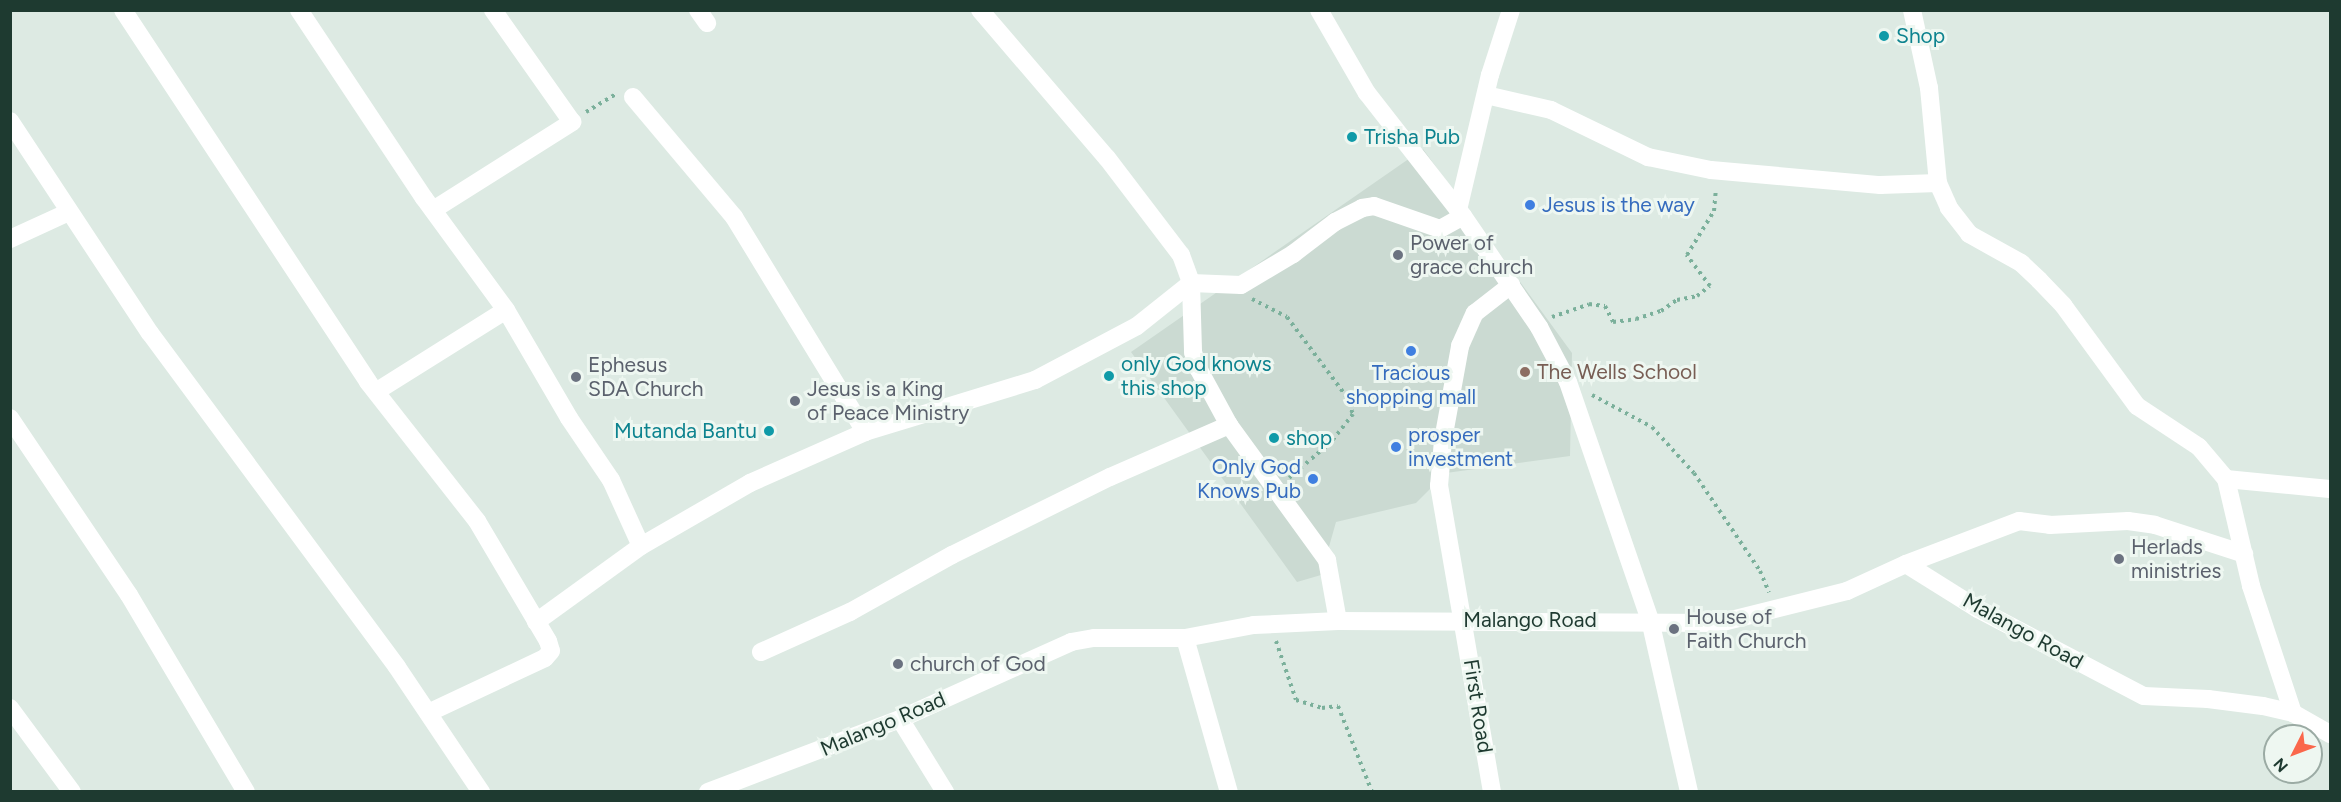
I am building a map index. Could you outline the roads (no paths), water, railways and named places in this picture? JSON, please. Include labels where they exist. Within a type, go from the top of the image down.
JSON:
[{"type":"street","points":[[123,10],[377,391],[477,521],[536,621],[551,651],[545,658],[428,713]]},
{"type":"street","points":[[298,10],[433,210],[506,310],[569,418],[611,480],[641,546]]},
{"type":"street","points":[[433,210],[572,122],[493,10]]},
{"type":"street","points":[[980,10],[1107,158],[1181,255],[1191,283],[1196,360],[1229,425],[1327,560],[1338,621]]},
{"type":"street","points":[[1319,10],[1367,93],[1460,213],[1511,285],[1539,327],[1568,382],[1650,620],[1689,792]]},
{"type":"street","points":[[536,621],[641,546],[750,483],[866,432],[1035,380],[1137,326],[1191,283],[1241,285],[1293,254],[1335,222],[1362,208],[1374,206],[1440,229],[1460,213],[1486,95],[1511,10]]},
{"type":"street","points":[[1912,10],[1931,99],[1938,183],[1949,208],[1969,234],[2020,263],[2039,280],[2063,305],[2137,406],[2199,447],[2226,479],[2265,636],[2293,713]]},
{"type":"street","points":[[1486,95],[1551,110],[1648,157],[1721,171],[1880,185],[1938,183]]},
{"type":"street","points":[[633,97],[734,217],[866,432]]},
{"type":"street","points":[[10,121],[150,333],[428,713],[481,792]]},
{"type":"street","points":[[10,239],[69,212]]},
{"type":"street","name":"First Road","points":[[1492,792],[1439,486],[1443,440],[1460,346],[1475,313],[1511,285]]},
{"type":"street","points":[[377,391],[506,310]]},
{"type":"street","points":[[10,418],[111,567],[246,792]]},
{"type":"street","points":[[761,652],[850,612],[952,555],[1110,477],[1229,425]]},
{"type":"street","points":[[2226,479],[2331,489]]},
{"type":"street","points":[[1906,564],[2019,521],[2050,525],[2128,520],[2155,525],[2244,554]]},
{"type":"street","name":"Malango Road","points":[[709,792],[900,719],[1071,642],[1094,638],[1185,638],[1254,625],[1338,621],[1650,620],[1663,625],[1719,623],[1776,606],[1847,591],[1906,564],[1978,609],[2144,696],[2208,699],[2293,713],[2331,734]]},
{"type":"street","points":[[1185,638],[1229,792]]},
{"type":"street","points":[[10,708],[72,792]]},
{"type":"street","points":[[900,719],[945,792]]},
{"type":"place","name":"Shop","points":[[1884,36]]},
{"type":"place","name":"Trisha Pub","points":[[1352,137]]},
{"type":"place","name":"Jesus is the way","points":[[1530,205]]},
{"type":"place","name":"Power of grace church","points":[[1398,255]]},
{"type":"place","name":"Tracious shopping mall","points":[[1411,351]]},
{"type":"place","name":"The Wells School","points":[[1525,372]]},
{"type":"place","name":"only God knows this shop","points":[[1109,376]]},
{"type":"place","name":"Ephesus SDA Church","points":[[576,377]]},
{"type":"place","name":"Jesus is a King of Peace Ministry","points":[[795,401]]},
{"type":"place","name":"Mutanda Bantu","points":[[769,431]]},
{"type":"place","name":"shop","points":[[1274,438]]},
{"type":"place","name":"prosper investment","points":[[1396,447]]},
{"type":"place","name":"Only God Knows Pub","points":[[1313,479]]},
{"type":"place","name":"Herlads ministries","points":[[2119,559]]},
{"type":"place","name":"House of Faith Church","points":[[1674,629]]},
{"type":"place","name":"church of God","points":[[898,664]]}]
